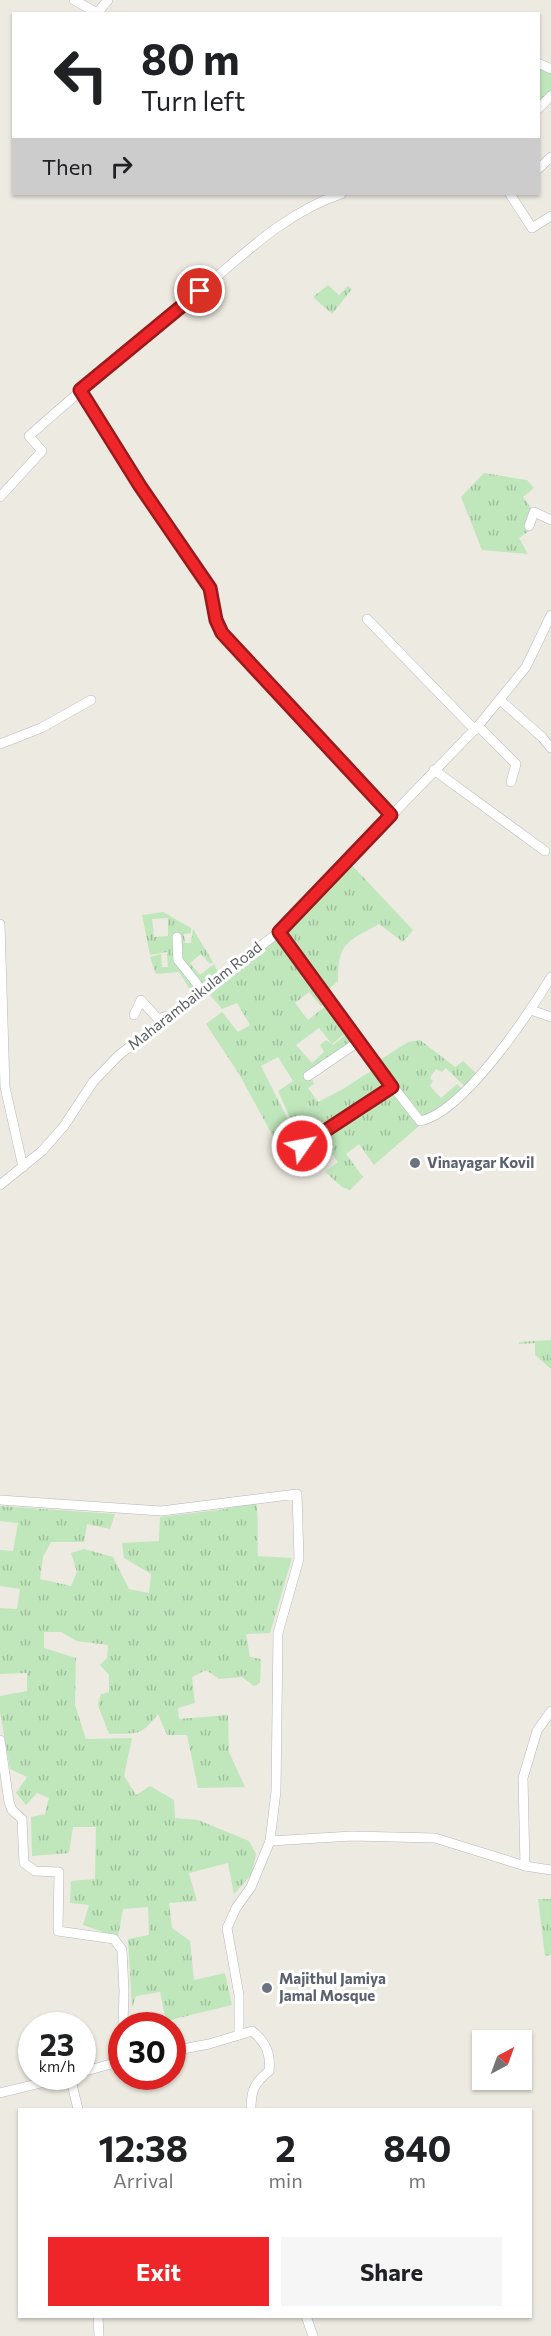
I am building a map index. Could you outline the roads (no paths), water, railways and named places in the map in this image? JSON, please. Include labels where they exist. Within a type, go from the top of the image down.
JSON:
[{"type":"street","points":[[74,0],[97,12]]},
{"type":"street","points":[[540,107],[551,96]]},
{"type":"street","points":[[540,168],[551,157]]},
{"type":"street","points":[[513,195],[532,228],[551,216]]},
{"type":"street","points":[[0,497],[42,451],[29,436],[80,390],[285,221],[321,196]]},
{"type":"street","points":[[80,390],[140,486],[210,588],[216,620],[222,633],[391,815]]},
{"type":"street","points":[[530,526],[534,512],[551,520]]},
{"type":"street","name":"Maharambaikulam Road","points":[[0,1185],[42,1151],[64,1126],[93,1082],[119,1055],[279,932],[283,920],[477,728],[526,666],[551,615]]},
{"type":"street","points":[[367,620],[516,764],[511,782]]},
{"type":"street","points":[[0,744],[41,728],[91,700]]},
{"type":"street","points":[[500,700],[542,737],[551,748]]},
{"type":"street","points":[[434,770],[545,851]]},
{"type":"street","points":[[0,924],[5,1087],[23,1167]]},
{"type":"street","points":[[279,932],[358,1042],[420,1121],[430,1119],[475,1083],[531,1010],[551,977]]},
{"type":"street","points":[[177,938],[178,960],[202,990]]},
{"type":"street","points":[[134,1015],[141,1000],[158,1018],[172,1014]]},
{"type":"street","points":[[531,1010],[551,1017]]},
{"type":"street","points":[[308,1076],[358,1042]]},
{"type":"street","points":[[302,1146],[392,1087]]},
{"type":"street","points":[[0,1500],[161,1511],[297,1494],[299,1559],[278,1633],[276,1791],[270,1840],[251,1887],[236,1908],[227,1928],[239,1995],[239,2035]]},
{"type":"street","points":[[525,1866],[523,1778],[537,1731],[551,1711]]},
{"type":"street","points":[[0,1740],[9,1802],[12,1810],[22,1819],[24,1863],[35,1871],[59,1872],[58,1931],[114,1939],[122,1950],[123,2012]]},
{"type":"street","points":[[270,1840],[352,1836],[435,1839],[525,1866],[551,1870]]},
{"type":"street","points":[[186,2048],[252,2031],[263,2040],[270,2059],[269,2071],[251,2091],[251,2108]]},
{"type":"street","points":[[0,2092],[18,2088]]},
{"type":"street","points":[[73,2090],[78,2108]]},
{"type":"street","points":[[98,2318],[99,2336]]},
{"type":"street","points":[[307,2318],[313,2336]]},
{"type":"place","name":"Vinayagar Kovil","points":[[415,1163]]},
{"type":"place","name":"Majithul Jamiya Jamal Mosque","points":[[267,1988]]}]
